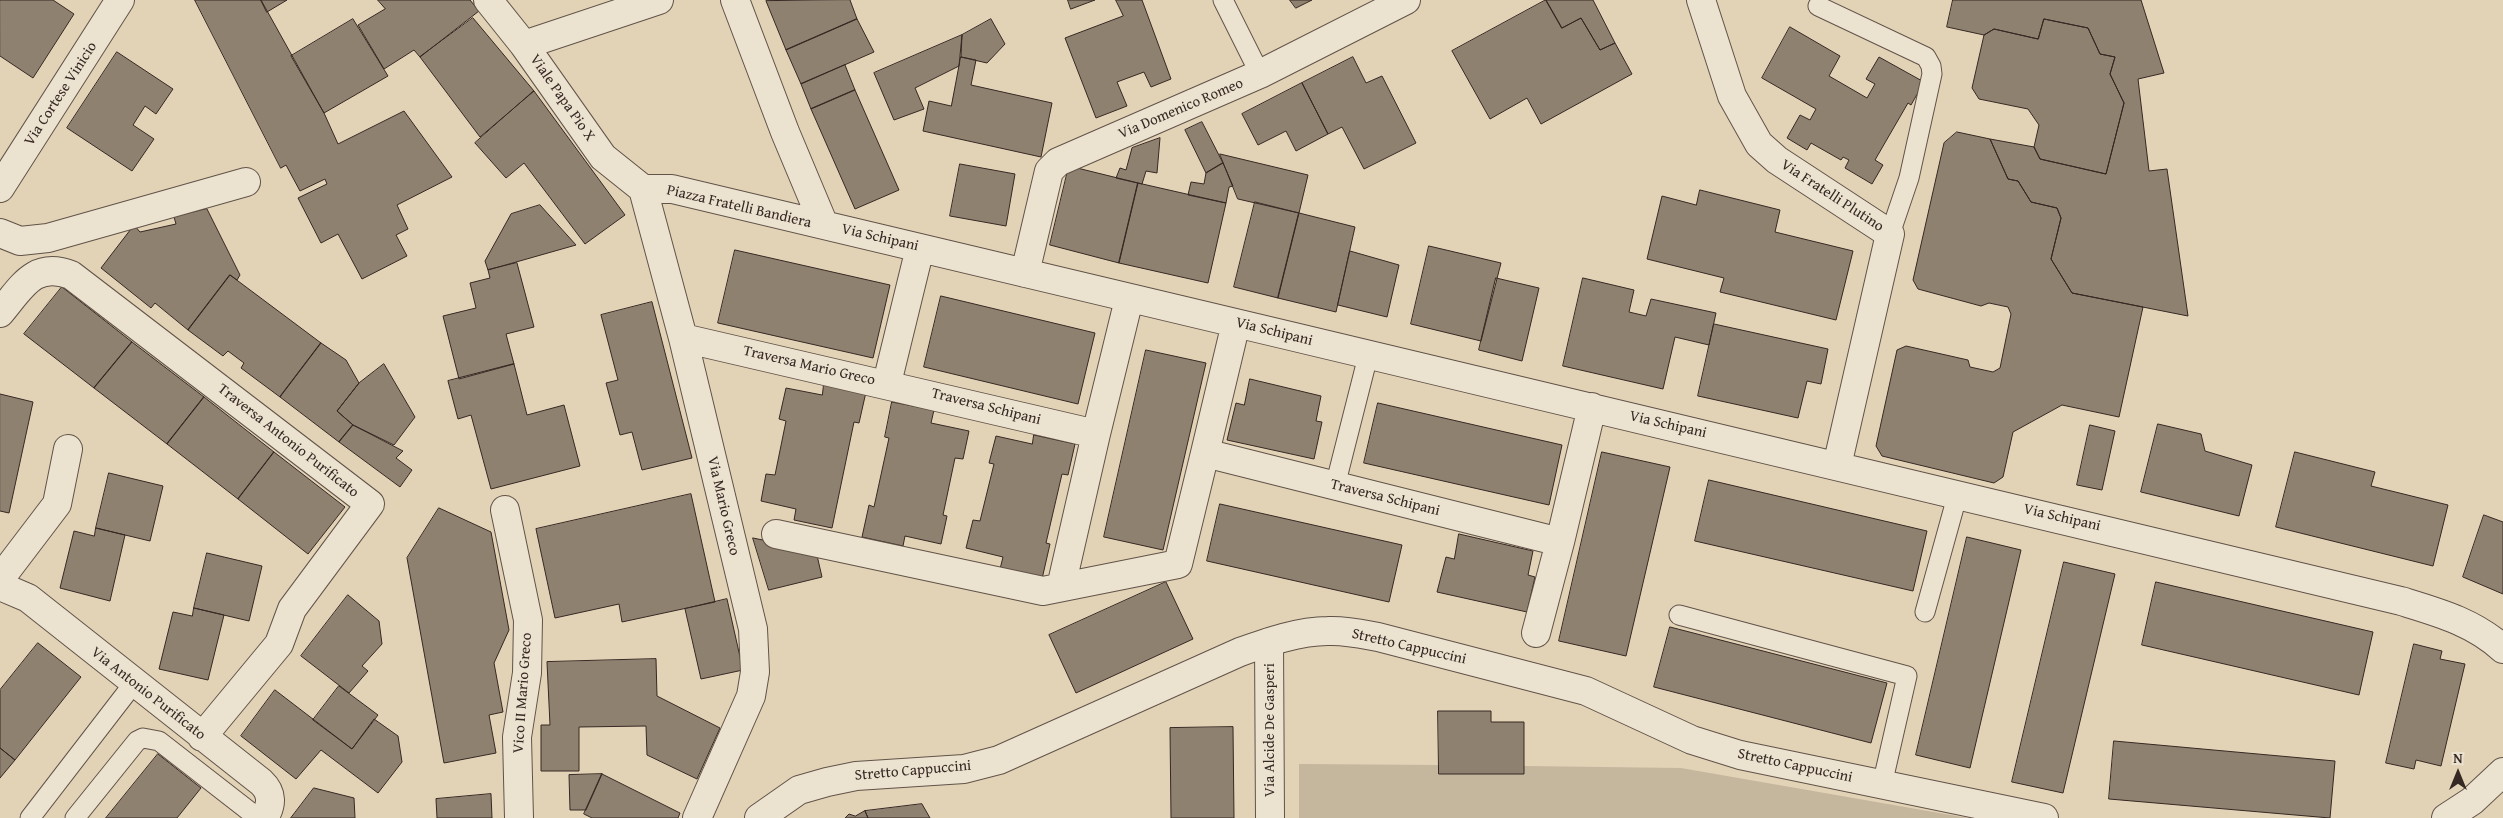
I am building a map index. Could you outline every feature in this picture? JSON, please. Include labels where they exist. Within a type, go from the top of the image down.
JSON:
[{"type":"street","name":"Via Cortese Vinicio","points":[[0,188],[120,0]]},
{"type":"street","name":"Viale Papa Pio X","points":[[488,0],[524,45],[603,157],[643,189]]},
{"type":"street","points":[[524,45],[659,0]]},
{"type":"street","name":"Piazza Fratelli Bandiera","points":[[736,0],[785,132],[824,226]]},
{"type":"street","name":"Via Domenico Romeo","points":[[1025,273],[1049,172],[1058,162],[1260,74],[1406,0]]},
{"type":"street","name":"Via Fratelli Plutino","points":[[1701,0],[1732,96],[1759,144],[1778,160],[1890,234],[1837,466]]},
{"type":"street","points":[[0,233],[20,241],[48,238],[246,182]]},
{"type":"street","name":"Piazza Fratelli Bandiera","points":[[643,189],[672,189],[824,226]]},
{"type":"street","name":"Via Mario Greco","points":[[643,189],[683,338],[753,629],[755,648],[755,672],[751,696],[697,818]]},
{"type":"street","name":"Via Schipani","points":[[824,226],[1368,356],[1958,493],[2400,601],[2444,614],[2468,624],[2493,639],[2503,649]]},
{"type":"street","name":"Traversa Mario Greco","points":[[683,338],[887,383],[920,248]]},
{"type":"street","name":"Traversa Antonio Purificato","points":[[0,312],[28,280],[38,272],[59,270],[71,275],[370,504],[292,609],[279,644],[202,737]]},
{"type":"street","points":[[1061,587],[1129,298]]},
{"type":"street","points":[[776,534],[1043,591],[1178,564],[1236,323]]},
{"type":"street","name":"Traversa Schipani","points":[[887,383],[1096,434]]},
{"type":"street","points":[[1536,632],[1560,542],[1592,407]]},
{"type":"street","points":[[0,579],[57,504],[68,449]]},
{"type":"street","name":"Traversa Schipani","points":[[1205,453],[1560,542]]},
{"type":"street","name":"Vico II Mario Greco","points":[[505,510],[528,620],[527,673],[517,737],[519,818]]},
{"type":"street","name":"Via Antonio Purificato","points":[[0,586],[28,598],[134,684],[268,788],[271,804],[264,818]]},
{"type":"street","name":"Stretto Cappuccini","points":[[759,818],[799,790],[827,782],[856,776],[964,769],[999,760],[1240,652],[1270,642],[1327,631],[1350,632],[1378,638],[1586,692],[1692,740],[1740,755],[2044,818]]},
{"type":"street","name":"Via Alcide De Gasperi","points":[[1270,642],[1270,818]]},
{"type":"street","points":[[2446,818],[2472,801],[2503,772]]},
{"type":"lane","points":[[1223,0],[1260,74]]},
{"type":"lane","points":[[1818,6],[1926,57],[1931,66],[1932,74],[1909,178],[1890,234]]},
{"type":"lane","points":[[1335,486],[1368,356]]},
{"type":"lane","points":[[1925,612],[1958,493]]},
{"type":"lane","points":[[1679,615],[1907,676],[1882,785]]},
{"type":"lane","points":[[30,818],[134,684]]},
{"type":"lane","points":[[75,818],[136,741],[143,738],[159,741],[258,818]]},
{"type":"shaded area","points":[[1299,764],[1439,765],[1439,774],[1524,774],[1524,766],[1681,768],[1968,818],[1299,818]]},
{"type":"building","points":[[0,0],[53,0],[74,14],[33,78],[0,56]]},
{"type":"building","points":[[195,0],[261,0],[324,113],[338,144],[404,111],[452,177],[397,205],[408,229],[396,235],[407,256],[362,279],[338,234],[321,243],[298,198],[327,184],[325,179],[300,191],[286,165],[281,168]]},
{"type":"building","points":[[261,0],[287,0],[267,12]]},
{"type":"building","points":[[378,0],[470,0],[479,11],[420,57],[414,50],[384,69],[358,25],[385,9]]},
{"type":"building","points":[[850,0],[857,19],[786,50],[766,1]]},
{"type":"building","points":[[1068,0],[1095,0],[1071,9]]},
{"type":"building","points":[[1116,0],[1142,0],[1171,79],[1151,87],[1144,72],[1117,82],[1127,106],[1096,118],[1065,38],[1123,16]]},
{"type":"building","points":[[1290,0],[1312,0],[1296,8]]},
{"type":"building","points":[[1546,0],[1562,28],[1581,18],[1600,50],[1615,43],[1632,74],[1541,124],[1527,98],[1490,119],[1452,51]]},
{"type":"building","points":[[1546,0],[1593,0],[1615,43],[1600,50],[1581,18],[1562,28]]},
{"type":"building","points":[[1953,0],[2141,0],[2164,73],[2138,79],[2149,171],[2167,169],[2188,316],[2072,293],[2051,259],[2061,218],[2057,208],[2031,202],[2018,181],[2008,179],[1990,139],[2034,147],[2040,159],[2106,174],[2124,103],[2110,74],[2115,57],[2100,54],[2088,28],[2044,19],[2038,39],[1994,29],[1984,35],[1947,27]]},
{"type":"building","points":[[473,18],[534,91],[480,137],[420,57]]},
{"type":"building","points":[[353,19],[388,76],[324,113],[291,56]]},
{"type":"building","points":[[857,19],[874,52],[801,84],[786,50]]},
{"type":"building","points":[[991,19],[1005,44],[987,63],[961,57],[962,35]]},
{"type":"building","points":[[2044,19],[2088,28],[2100,54],[2115,57],[2110,74],[2124,103],[2106,174],[2040,159],[2034,147],[2039,125],[2028,109],[1979,99],[1972,88],[1984,35],[1994,29],[2038,39]]},
{"type":"building","points":[[1790,27],[1840,56],[1829,76],[1867,98],[1875,84],[1866,79],[1879,57],[1924,82],[1911,105],[1908,103],[1875,160],[1883,165],[1872,184],[1845,168],[1849,160],[1843,157],[1841,160],[1811,143],[1807,150],[1787,138],[1800,115],[1810,120],[1816,109],[1762,78]]},
{"type":"building","points":[[962,35],[959,66],[915,88],[924,109],[894,120],[874,73]]},
{"type":"building","points":[[117,52],[173,89],[156,114],[145,106],[133,125],[154,139],[132,171],[67,128]]},
{"type":"building","points":[[961,57],[976,60],[971,85],[1052,103],[1041,157],[923,131],[929,101],[951,106]]},
{"type":"building","points":[[1353,57],[1366,83],[1382,76],[1416,143],[1364,169],[1342,127],[1328,134],[1302,83]]},
{"type":"building","points":[[845,65],[855,90],[811,109],[801,84]]},
{"type":"building","points":[[1302,83],[1328,134],[1296,151],[1286,131],[1258,145],[1242,114]]},
{"type":"building","points":[[855,90],[899,190],[855,209],[811,109]]},
{"type":"building","points":[[534,91],[625,215],[585,244],[524,163],[506,178],[475,143]]},
{"type":"building","points":[[1202,122],[1223,163],[1206,173],[1185,130]]},
{"type":"building","points":[[1957,132],[1990,139],[2008,179],[2018,181],[2031,202],[2057,208],[2061,218],[2051,259],[2072,293],[2143,307],[2119,417],[2062,405],[2013,432],[2003,477],[1994,483],[1882,456],[1876,446],[1897,350],[1906,346],[1968,360],[1970,367],[1993,372],[2000,368],[2011,314],[2008,307],[1989,303],[1981,306],[1918,289],[1913,280],[1944,143]]},
{"type":"building","points":[[1160,138],[1157,173],[1146,171],[1142,184],[1116,178],[1120,168],[1126,170],[1132,148]]},
{"type":"building","points":[[1220,154],[1308,175],[1299,213],[1238,199]]},
{"type":"building","points":[[1223,163],[1233,186],[1229,187],[1226,203],[1188,195],[1191,182],[1204,184],[1206,173]]},
{"type":"building","points":[[960,164],[1015,174],[1006,226],[950,216]]},
{"type":"building","points":[[1069,166],[1138,183],[1119,263],[1050,245]]},
{"type":"building","points":[[1138,183],[1226,203],[1208,283],[1119,263]]},
{"type":"building","points":[[1700,190],[1780,210],[1775,232],[1853,251],[1836,320],[1720,292],[1724,278],[1647,259],[1662,196],[1696,205]]},
{"type":"building","points":[[1255,202],[1299,213],[1278,298],[1234,287]]},
{"type":"building","points":[[540,205],[576,245],[488,270],[485,261],[511,214]]},
{"type":"building","points":[[207,209],[240,275],[237,280],[230,275],[188,330],[155,303],[151,308],[101,268],[134,225],[140,232],[176,224],[174,217]]},
{"type":"building","points":[[1299,213],[1355,227],[1336,312],[1278,298]]},
{"type":"building","points":[[1429,246],[1501,263],[1481,341],[1411,324]]},
{"type":"building","points":[[735,250],[890,285],[873,358],[718,323]]},
{"type":"building","points":[[1350,251],[1399,265],[1387,317],[1338,305]]},
{"type":"building","points":[[517,263],[534,327],[506,334],[514,364],[459,379],[443,316],[476,308],[470,283],[490,278],[488,270]]},
{"type":"building","points":[[230,275],[321,343],[280,397],[241,368],[244,363],[228,351],[223,356],[188,330]]},
{"type":"building","points":[[1496,278],[1539,288],[1522,361],[1479,350]]},
{"type":"building","points":[[1583,278],[1634,290],[1629,312],[1646,316],[1651,299],[1716,313],[1709,345],[1675,337],[1663,389],[1563,366]]},
{"type":"building","points":[[62,287],[132,342],[94,388],[24,334]]},
{"type":"building","points":[[941,296],[1095,333],[1078,404],[924,367]]},
{"type":"building","points":[[652,302],[692,458],[642,470],[632,432],[620,435],[606,383],[618,380],[601,315]]},
{"type":"building","points":[[1714,324],[1828,349],[1821,384],[1807,381],[1798,418],[1698,396]]},
{"type":"building","points":[[132,342],[204,397],[167,444],[94,388]]},
{"type":"building","points":[[321,343],[346,360],[359,383],[337,411],[353,425],[339,442],[280,397]]},
{"type":"building","points":[[1146,350],[1206,363],[1163,550],[1104,537]]},
{"type":"building","points":[[384,364],[415,417],[394,445],[353,425],[337,411],[359,383]]},
{"type":"building","points":[[514,364],[527,415],[564,405],[580,466],[491,489],[471,415],[458,419],[448,381]]},
{"type":"building","points":[[1250,379],[1321,396],[1316,421],[1322,422],[1314,459],[1227,440],[1236,403],[1244,405]]},
{"type":"building","points":[[824,384],[866,392],[859,423],[854,422],[832,528],[794,520],[796,509],[761,501],[766,474],[775,475],[786,421],[779,419],[786,388],[822,395]]},
{"type":"building","points":[[0,394],[33,402],[9,513],[0,511]]},
{"type":"building","points":[[204,397],[274,452],[238,499],[167,444]]},
{"type":"building","points":[[892,402],[934,410],[931,423],[969,431],[963,459],[955,458],[943,515],[947,516],[941,544],[905,536],[903,546],[862,537],[869,505],[874,507],[889,438],[885,437]]},
{"type":"building","points":[[1378,403],[1562,445],[1549,505],[1364,463]]},
{"type":"building","points":[[2158,424],[2201,434],[2205,451],[2252,465],[2239,516],[2141,492]]},
{"type":"building","points":[[353,425],[403,451],[396,458],[412,470],[400,487],[339,442]]},
{"type":"building","points":[[2090,425],[2115,431],[2102,490],[2077,485]]},
{"type":"building","points":[[1034,435],[1075,444],[1068,475],[1062,474],[1046,543],[1050,544],[1042,579],[1000,569],[1003,557],[966,548],[973,520],[980,521],[994,464],[989,463],[996,436],[1032,444]]},
{"type":"building","points":[[274,452],[345,507],[308,554],[238,499]]},
{"type":"building","points":[[1602,452],[1670,467],[1626,656],[1559,641]]},
{"type":"building","points":[[2295,452],[2375,472],[2371,486],[2448,505],[2433,566],[2276,527]]},
{"type":"building","points":[[109,473],[163,486],[150,541],[96,528]]},
{"type":"building","points":[[1709,480],[1927,531],[1913,591],[1695,541]]},
{"type":"building","points":[[691,494],[715,602],[622,622],[619,604],[555,618],[536,529]]},
{"type":"building","points":[[1220,504],[1402,545],[1389,602],[1207,561]]},
{"type":"building","points":[[439,508],[491,532],[509,630],[494,663],[503,712],[489,715],[496,753],[444,763],[407,558]]},
{"type":"building","points":[[2484,515],[2503,522],[2503,594],[2463,577]]},
{"type":"building","points":[[96,528],[125,535],[110,601],[60,588],[74,531],[94,536]]},
{"type":"building","points":[[1459,534],[1533,551],[1528,575],[1535,577],[1527,612],[1437,592],[1446,557],[1454,559]]},
{"type":"building","points":[[1967,537],[2021,550],[1970,768],[1916,755]]},
{"type":"building","points":[[753,538],[816,551],[822,577],[769,590]]},
{"type":"building","points":[[207,553],[262,566],[249,621],[194,608]]},
{"type":"building","points":[[2064,562],[2115,574],[2063,793],[2012,782]]},
{"type":"building","points":[[1166,582],[1193,639],[1076,693],[1049,635]]},
{"type":"building","points":[[2156,582],[2373,632],[2359,695],[2142,645]]},
{"type":"building","points":[[348,595],[379,621],[382,644],[362,666],[368,671],[349,693],[301,656]]},
{"type":"building","points":[[727,599],[743,670],[701,679],[685,609]]},
{"type":"building","points":[[194,608],[224,615],[208,680],[159,669],[173,612],[192,616]]},
{"type":"building","points":[[1670,627],[1887,683],[1871,743],[1654,687]]},
{"type":"building","points":[[38,643],[81,677],[15,760],[0,748],[0,690]]},
{"type":"building","points":[[2414,644],[2442,651],[2440,659],[2465,664],[2441,766],[2416,760],[2414,769],[2386,763]]},
{"type":"building","points":[[656,659],[657,696],[720,728],[697,779],[647,755],[646,726],[579,727],[579,771],[541,771],[541,725],[550,725],[547,662]]},
{"type":"building","points":[[339,686],[378,715],[352,749],[313,720]]},
{"type":"building","points":[[275,690],[352,749],[374,719],[398,736],[402,762],[378,793],[321,750],[296,779],[241,736]]},
{"type":"building","points":[[1438,711],[1491,711],[1491,722],[1524,722],[1524,774],[1439,774]]},
{"type":"building","points":[[1233,727],[1234,818],[1171,818],[1170,728]]},
{"type":"building","points":[[2114,741],[2335,761],[2330,818],[2109,799]]},
{"type":"building","points":[[0,748],[15,760],[0,778]]},
{"type":"building","points":[[158,754],[201,788],[177,818],[106,818]]},
{"type":"building","points":[[602,774],[586,810],[570,810],[569,775]]},
{"type":"building","points":[[602,774],[680,813],[678,818],[592,818],[584,814]]},
{"type":"building","points":[[314,788],[354,798],[355,818],[291,818]]},
{"type":"building","points":[[491,794],[492,818],[437,818],[436,799]]},
{"type":"building","points":[[922,804],[930,818],[868,818],[865,811]]},
{"type":"building","points":[[865,811],[868,818],[845,818],[849,814],[855,816]]}]
